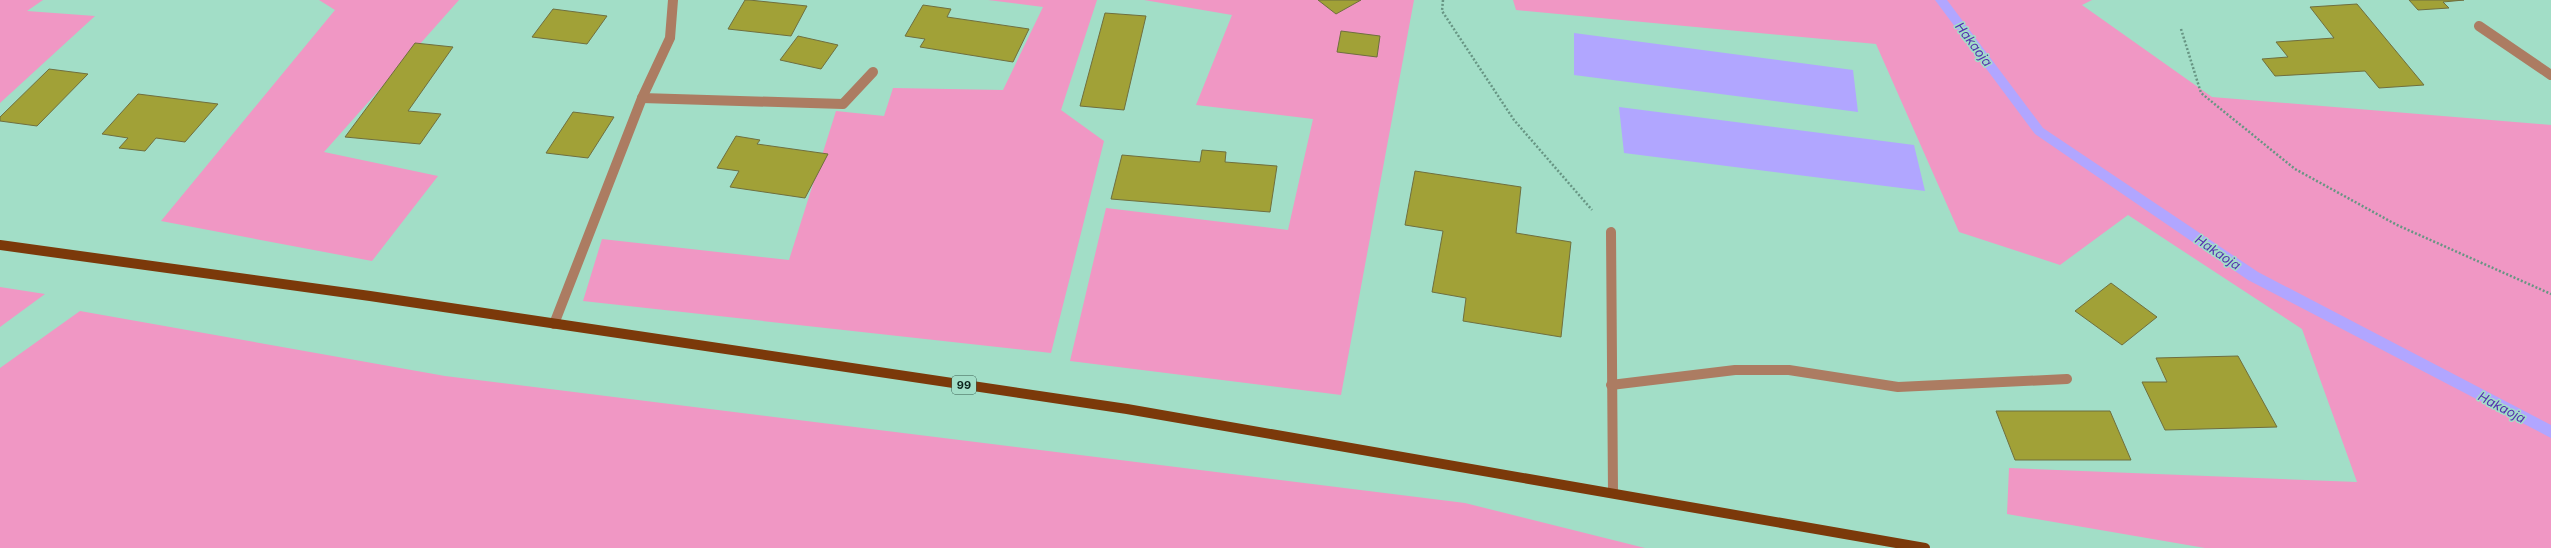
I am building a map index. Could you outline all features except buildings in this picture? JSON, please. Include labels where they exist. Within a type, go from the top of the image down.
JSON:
[{"type":"main road","name":"99","points":[[0,245],[554,324],[1127,409],[1612,492],[1925,548]]},
{"type":"street","points":[[554,324],[642,98],[670,38],[673,0]]},
{"type":"street","points":[[2479,26],[2551,76]]},
{"type":"street","points":[[642,98],[843,104],[873,72]]},
{"type":"street","points":[[1611,232],[1612,492]]},
{"type":"street","points":[[1611,385],[1735,370],[1789,370],[1898,387],[2067,379]]},
{"type":"path","points":[[1443,0],[1442,11],[1514,120],[1611,232]]},
{"type":"path","points":[[2181,29],[2201,93],[2295,169],[2397,225],[2551,294]]},
{"type":"shaded area","points":[[0,0],[43,0],[27,11],[95,16],[0,103]]},
{"type":"shaded area","points":[[319,0],[459,0],[324,152],[438,176],[372,261],[161,221],[335,10]]},
{"type":"shaded area","points":[[988,0],[1097,0],[1061,110],[1104,141],[1051,353],[583,301],[602,239],[789,260],[836,111],[884,116],[893,88],[1003,90],[1043,7]]},
{"type":"shaded area","points":[[1144,0],[1414,0],[1341,395],[1070,361],[1106,208],[1288,230],[1313,119],[1196,105],[1232,15]]},
{"type":"shaded area","points":[[1513,0],[2092,0],[2082,5],[2212,97],[2551,125],[2551,548],[2205,548],[2007,514],[2009,468],[2357,482],[2302,329],[2128,215],[2060,265],[1959,232],[1876,44],[1516,10]]},
{"type":"shaded area","points":[[1574,33],[1853,70],[1858,112],[1574,75]]},
{"type":"shaded area","points":[[1619,107],[1914,145],[1925,191],[1624,153]]},
{"type":"shaded area","points":[[0,287],[45,294],[0,327]]},
{"type":"shaded area","points":[[80,311],[445,376],[1465,503],[1645,548],[0,548],[0,368]]},
{"type":"waterway","name":"Hakaoja","points":[[1941,0],[2039,131],[2253,276],[2551,432]]}]
